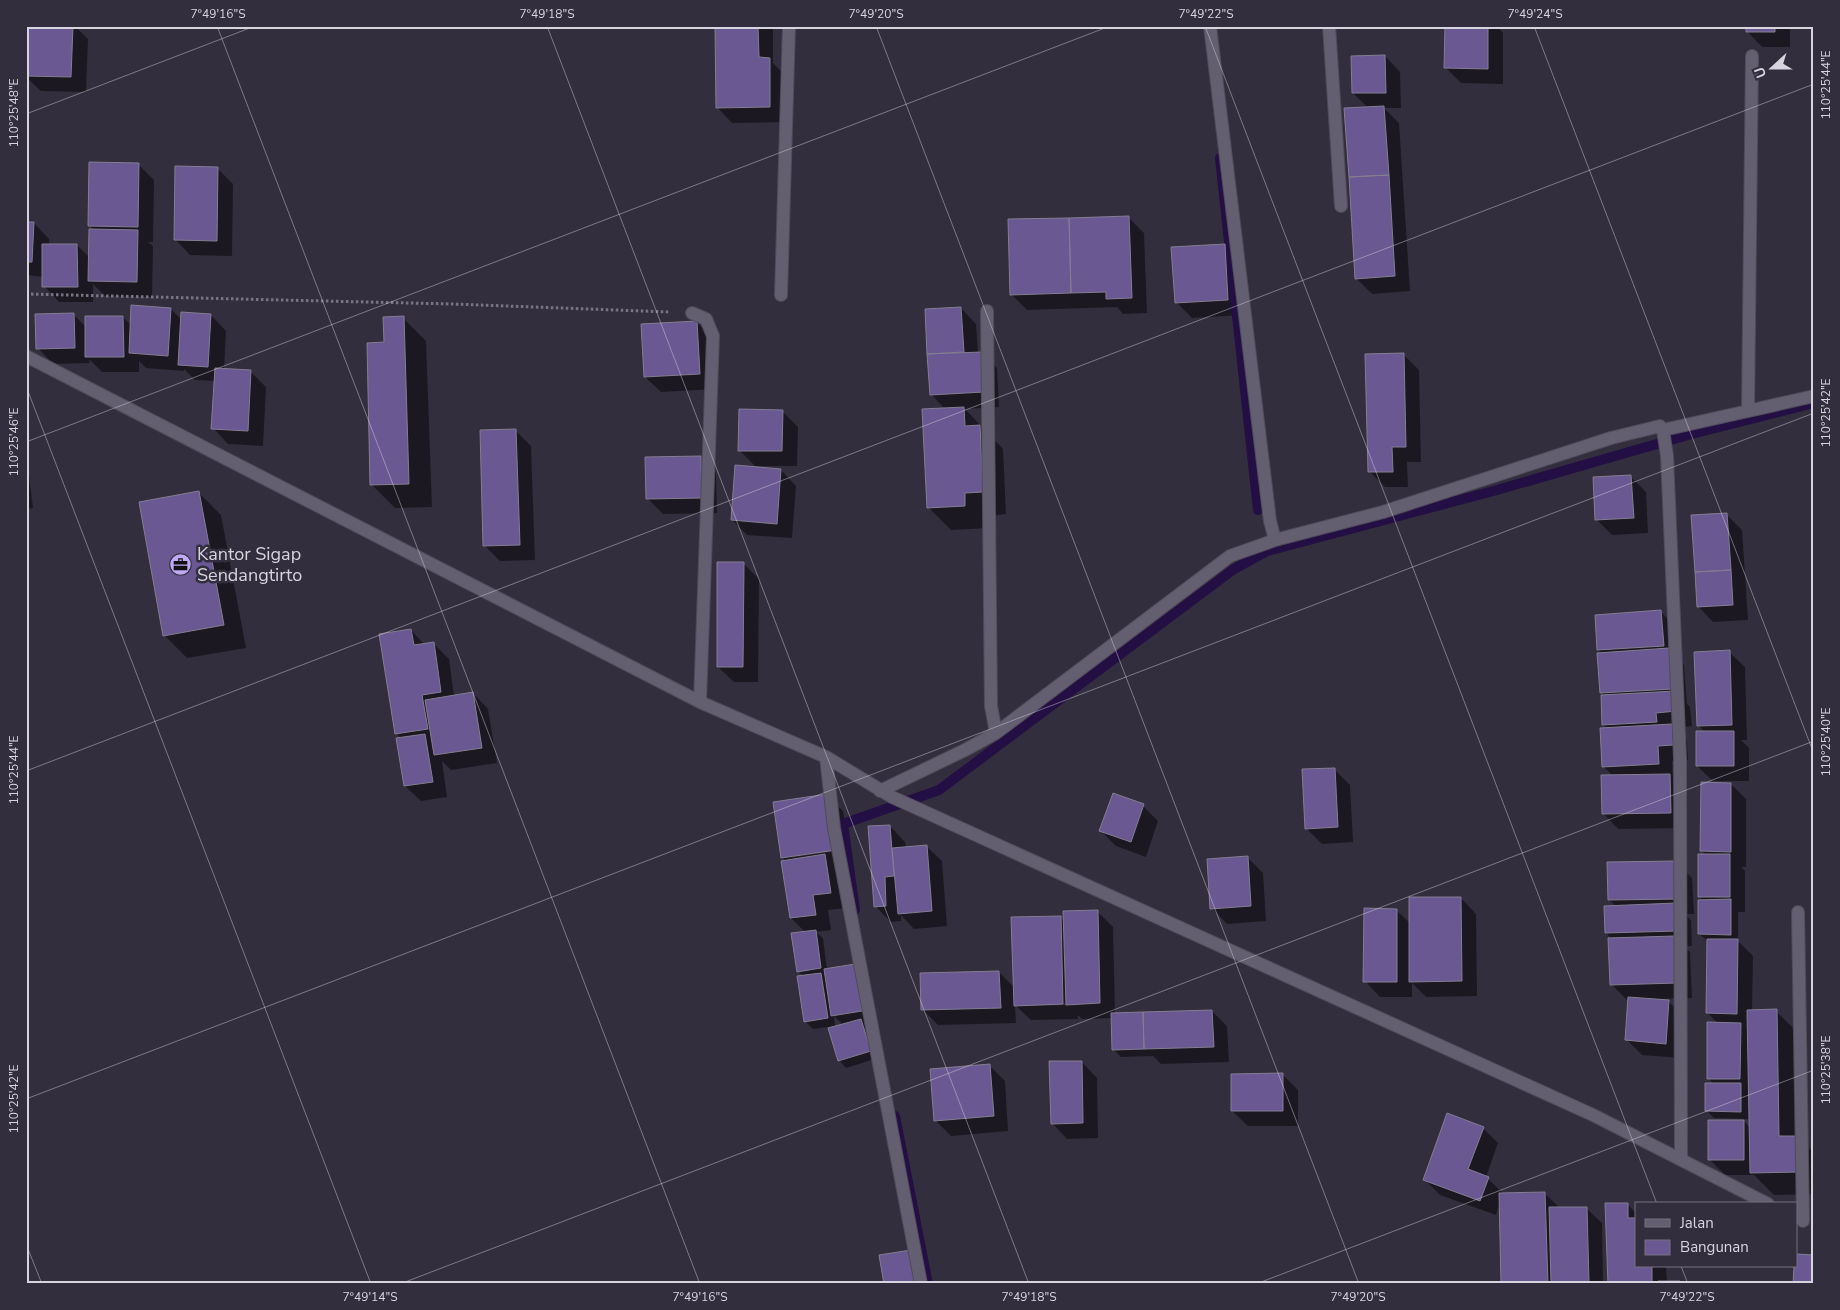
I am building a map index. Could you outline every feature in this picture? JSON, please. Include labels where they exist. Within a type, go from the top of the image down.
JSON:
[{"type":"street","points":[[781,295],[788,26]]},
{"type":"street","points":[[1210,26],[1270,521],[1275,540]]},
{"type":"street","points":[[1329,26],[1341,206]]},
{"type":"street","points":[[1748,411],[1752,56]]},
{"type":"street","points":[[987,311],[991,706],[996,733]]},
{"type":"street","points":[[692,313],[706,320],[713,336],[700,702]]},
{"type":"street","points":[[26,356],[700,702],[826,757],[880,791],[1593,1115],[1764,1202]]},
{"type":"street","points":[[1664,434],[1748,411],[1814,396]]},
{"type":"street","points":[[880,791],[996,733],[1230,556],[1275,540],[1383,512],[1611,438],[1660,426],[1664,434],[1666,456],[1680,758],[1681,1160]]},
{"type":"street","points":[[826,757],[834,828],[920,1284]]},
{"type":"street","points":[[1798,912],[1804,1222]]},
{"type":"path","points":[[26,294],[452,304],[692,313]]},
{"type":"building","points":[[26,26],[73,26],[71,77],[26,76]]},
{"type":"building","points":[[715,26],[758,26],[759,57],[770,58],[770,107],[716,108]]},
{"type":"building","points":[[1445,26],[1488,26],[1488,69],[1444,68]]},
{"type":"building","points":[[1746,26],[1775,26],[1775,32],[1746,32]]},
{"type":"building","points":[[1385,55],[1386,93],[1352,93],[1351,56]]},
{"type":"building","points":[[1384,106],[1389,175],[1349,177],[1344,108]]},
{"type":"building","points":[[89,162],[139,163],[138,227],[88,226]]},
{"type":"building","points":[[175,166],[218,167],[217,241],[174,240]]},
{"type":"building","points":[[1389,175],[1395,276],[1355,279],[1349,177]]},
{"type":"building","points":[[1129,216],[1132,298],[1106,299],[1106,292],[1071,293],[1069,218]]},
{"type":"building","points":[[1069,218],[1071,293],[1010,295],[1008,219]]},
{"type":"building","points":[[26,222],[34,222],[32,262],[26,262]]},
{"type":"building","points":[[89,229],[138,230],[137,282],[88,281]]},
{"type":"building","points":[[42,244],[77,244],[78,287],[42,287]]},
{"type":"building","points":[[1225,244],[1228,300],[1175,303],[1171,247]]},
{"type":"building","points":[[131,305],[171,308],[168,356],[129,353]]},
{"type":"building","points":[[961,307],[964,352],[927,354],[925,309]]},
{"type":"building","points":[[181,312],[211,314],[208,367],[178,365]]},
{"type":"building","points":[[74,313],[75,348],[36,349],[35,314]]},
{"type":"building","points":[[85,316],[123,316],[124,357],[85,357]]},
{"type":"building","points":[[404,316],[409,484],[370,485],[367,343],[384,342],[383,317]]},
{"type":"building","points":[[697,321],[700,374],[644,377],[641,324]]},
{"type":"building","points":[[982,352],[984,392],[930,395],[927,354]]},
{"type":"building","points":[[1404,353],[1406,447],[1392,447],[1393,472],[1368,472],[1365,354]]},
{"type":"building","points":[[215,368],[251,370],[248,431],[211,429]]},
{"type":"building","points":[[964,407],[965,426],[980,425],[983,492],[965,493],[965,506],[927,508],[922,409]]},
{"type":"building","points":[[739,409],[783,410],[782,451],[738,451]]},
{"type":"building","points":[[516,429],[520,545],[483,546],[480,430]]},
{"type":"building","points":[[701,456],[702,498],[646,499],[645,457]]},
{"type":"building","points":[[735,465],[781,469],[777,524],[731,520]]},
{"type":"building","points":[[1631,475],[1634,518],[1595,520],[1593,477]]},
{"type":"building","name":"Kantor Sigap Sendangtirto","points":[[199,491],[224,625],[163,636],[139,502]]},
{"type":"building","points":[[1727,513],[1731,570],[1695,572],[1691,515]]},
{"type":"building","points":[[717,562],[744,562],[743,667],[717,667]]},
{"type":"building","points":[[1731,570],[1733,605],[1697,607],[1695,572]]},
{"type":"building","points":[[1661,610],[1664,646],[1597,650],[1595,615]]},
{"type":"building","points":[[411,629],[414,645],[434,642],[441,692],[422,695],[428,729],[395,734],[379,634]]},
{"type":"building","points":[[1669,648],[1672,689],[1600,693],[1597,653]]},
{"type":"building","points":[[1730,650],[1732,725],[1697,726],[1694,652]]},
{"type":"building","points":[[1675,691],[1677,711],[1656,713],[1657,722],[1602,725],[1601,695]]},
{"type":"building","points":[[473,692],[482,748],[434,755],[425,700]]},
{"type":"building","points":[[1672,724],[1673,745],[1658,746],[1659,764],[1602,767],[1600,728]]},
{"type":"building","points":[[1696,731],[1734,731],[1734,766],[1696,766]]},
{"type":"building","points":[[425,734],[433,782],[404,786],[396,738]]},
{"type":"building","points":[[1335,768],[1338,827],[1305,829],[1302,769]]},
{"type":"building","points":[[1670,774],[1671,813],[1602,814],[1601,775]]},
{"type":"building","points":[[1701,782],[1731,783],[1731,852],[1700,851]]},
{"type":"building","points":[[1113,793],[1144,804],[1131,842],[1099,831]]},
{"type":"building","points":[[828,794],[836,850],[781,858],[773,802]]},
{"type":"building","points":[[890,825],[894,876],[885,877],[886,906],[874,907],[868,826]]},
{"type":"building","points":[[927,845],[932,911],[898,914],[892,848]]},
{"type":"building","points":[[825,854],[831,893],[813,895],[816,915],[790,918],[781,861]]},
{"type":"building","points":[[1698,854],[1730,854],[1730,897],[1698,897]]},
{"type":"building","points":[[1248,856],[1251,906],[1210,909],[1207,859]]},
{"type":"building","points":[[1677,861],[1679,899],[1608,900],[1607,862]]},
{"type":"building","points":[[1409,897],[1461,897],[1462,981],[1409,982]]},
{"type":"building","points":[[1731,899],[1731,935],[1698,934],[1698,900]]},
{"type":"building","points":[[1676,903],[1677,931],[1605,933],[1604,906]]},
{"type":"building","points":[[1364,908],[1397,909],[1397,982],[1363,982]]},
{"type":"building","points":[[1098,910],[1100,1003],[1066,1005],[1063,911]]},
{"type":"building","points":[[1061,916],[1063,1004],[1014,1006],[1011,917]]},
{"type":"building","points":[[816,930],[821,968],[797,972],[791,933]]},
{"type":"building","points":[[1675,936],[1677,983],[1610,985],[1608,938]]},
{"type":"building","points":[[1707,939],[1738,939],[1737,1014],[1706,1013]]},
{"type":"building","points":[[855,964],[862,1011],[831,1016],[824,969]]},
{"type":"building","points":[[999,971],[1001,1008],[921,1010],[920,973]]},
{"type":"building","points":[[821,973],[828,1018],[804,1022],[797,976]]},
{"type":"building","points":[[1628,997],[1669,1000],[1666,1044],[1625,1040]]},
{"type":"building","points":[[1777,1009],[1779,1136],[1798,1136],[1799,1172],[1750,1173],[1747,1010]]},
{"type":"building","points":[[1212,1010],[1214,1047],[1144,1049],[1143,1012]]},
{"type":"building","points":[[1143,1012],[1144,1049],[1112,1050],[1111,1013]]},
{"type":"building","points":[[861,1019],[871,1051],[838,1061],[828,1028]]},
{"type":"building","points":[[1707,1022],[1741,1023],[1740,1079],[1707,1079]]},
{"type":"building","points":[[1049,1061],[1082,1061],[1083,1123],[1051,1124]]},
{"type":"building","points":[[990,1064],[994,1116],[934,1121],[930,1069]]},
{"type":"building","points":[[1283,1073],[1283,1111],[1231,1111],[1231,1074]]},
{"type":"building","points":[[1705,1083],[1741,1083],[1741,1112],[1705,1111]]},
{"type":"building","points":[[1447,1113],[1484,1127],[1468,1169],[1489,1177],[1480,1201],[1423,1180]]},
{"type":"building","points":[[1708,1120],[1744,1120],[1744,1160],[1708,1160]]},
{"type":"building","points":[[1545,1192],[1548,1284],[1501,1284],[1499,1193]]},
{"type":"building","points":[[1605,1203],[1628,1203],[1628,1218],[1635,1218],[1635,1268],[1652,1268],[1652,1284],[1608,1284]]},
{"type":"building","points":[[1549,1207],[1587,1207],[1589,1283],[1551,1283]]},
{"type":"building","points":[[911,1250],[916,1284],[884,1284],[879,1255]]},
{"type":"building","points":[[1798,1254],[1814,1255],[1814,1284],[1793,1284],[1794,1268],[1798,1268]]},
{"type":"building","points":[[1658,1281],[1680,1281],[1680,1284],[1659,1284]]},
{"type":"waterway","points":[[1220,158],[1258,510]]},
{"type":"waterway","points":[[855,910],[843,824],[939,790],[1234,569],[1267,551],[1497,490],[1688,435],[1814,403]]},
{"type":"waterway","points":[[895,1116],[928,1284]]},
{"type":"place","name":"Kantor Sigap Sendangtirto","points":[[181,564]]}]
